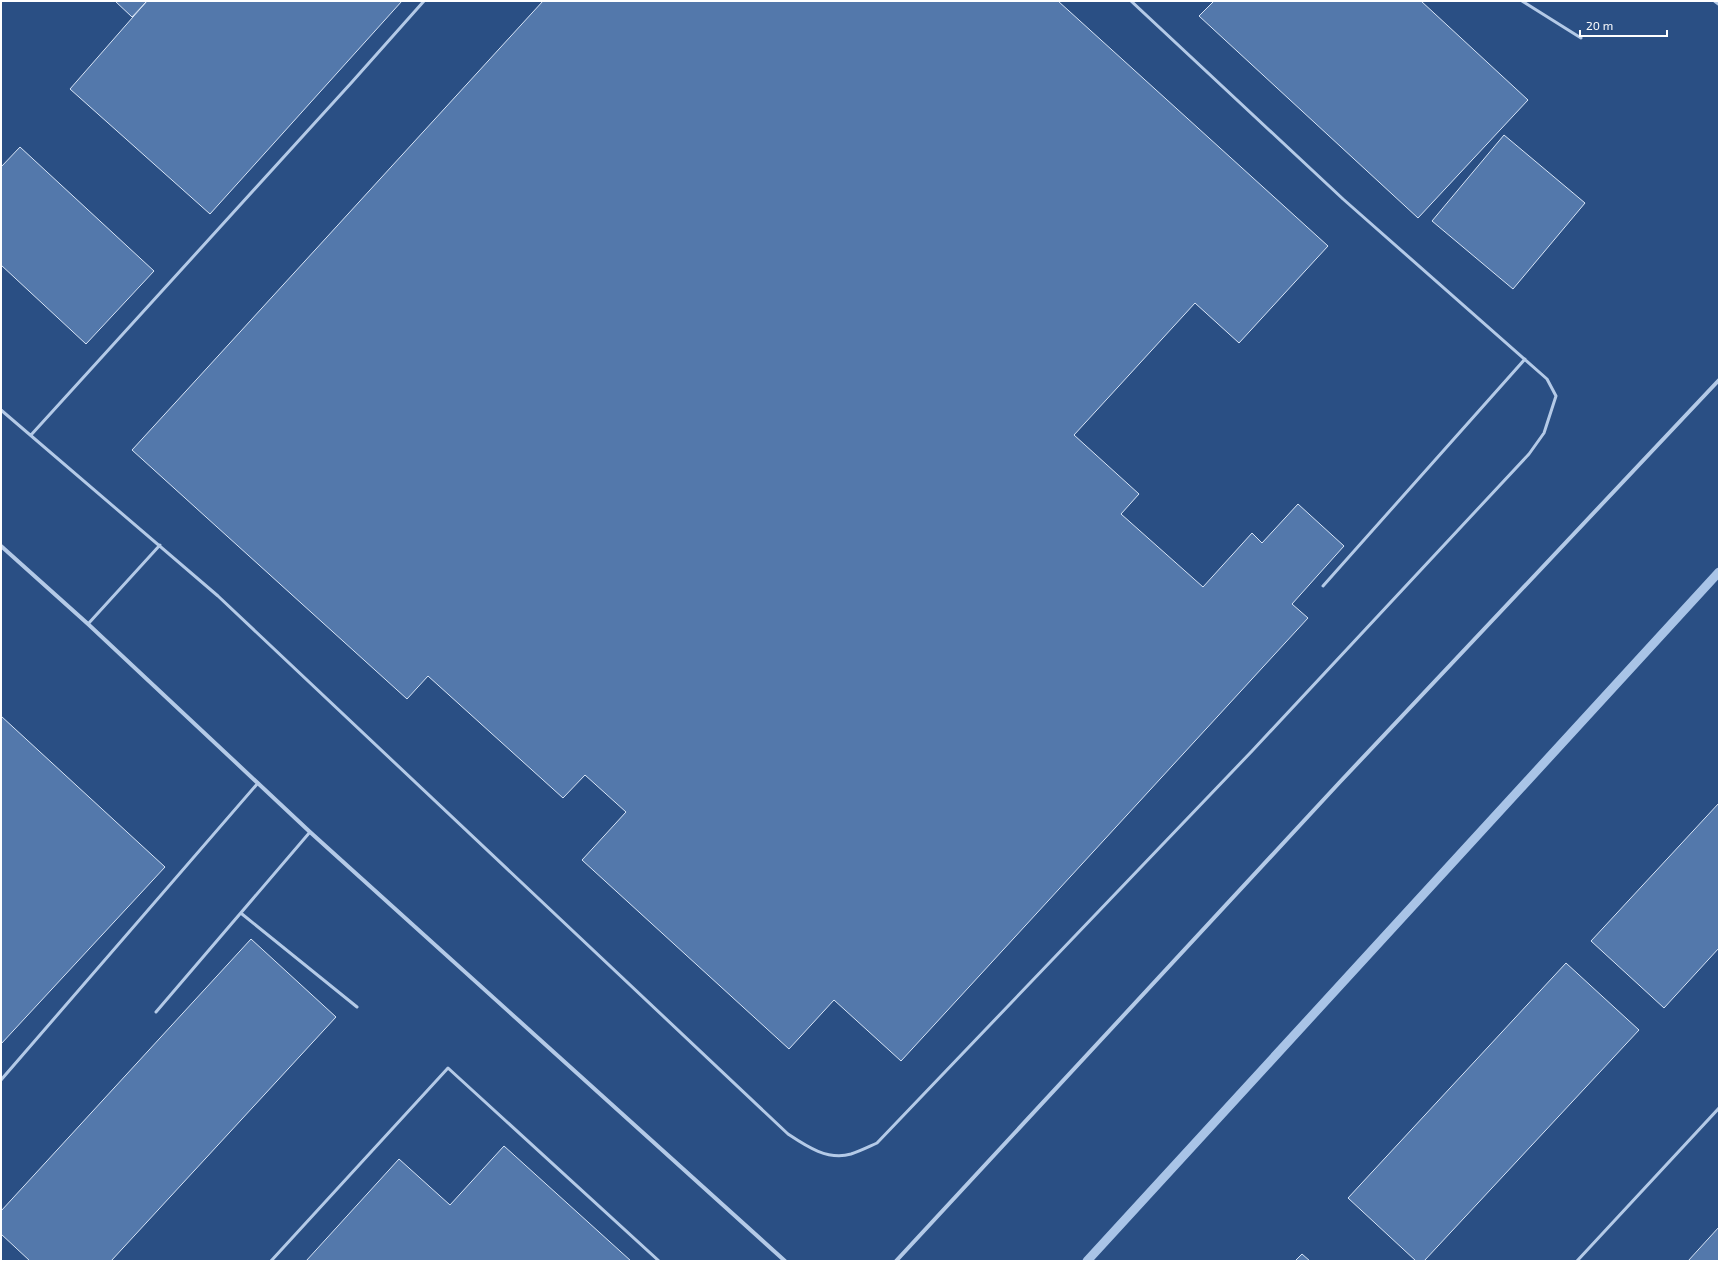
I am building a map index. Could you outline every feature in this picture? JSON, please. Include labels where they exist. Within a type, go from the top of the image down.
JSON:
[{"type":"street","points":[[1715,1],[1719,4]]},
{"type":"street","points":[[896,1261],[1344,777],[1719,380]]},
{"type":"street","points":[[1,546],[88,624],[310,832],[785,1261]]},
{"type":"lane","points":[[31,435],[424,1]]},
{"type":"lane","points":[[1,410],[160,545],[241,618],[788,1134],[806,1146],[829,1155],[849,1154],[877,1143],[1252,751],[1529,454],[1544,433],[1556,396],[1547,379],[1343,199],[1131,1]]},
{"type":"lane","points":[[1522,1],[1581,38]]},
{"type":"lane","points":[[1323,586],[1525,359]]},
{"type":"lane","points":[[88,624],[160,545]]},
{"type":"lane","points":[[1,1080],[258,783]]},
{"type":"lane","points":[[156,1012],[242,914],[310,832]]},
{"type":"lane","points":[[242,914],[357,1006]]},
{"type":"lane","points":[[271,1261],[448,1068],[659,1261]]},
{"type":"lane","points":[[1577,1261],[1719,1108]]},
{"type":"building","points":[[115,1],[147,1],[132,17]]},
{"type":"building","points":[[147,1],[402,1],[210,214],[70,89]]},
{"type":"building","points":[[543,1],[1058,1],[1328,246],[1239,343],[1195,303],[1074,435],[1139,494],[1121,514],[1203,587],[1252,533],[1262,543],[1298,504],[1344,546],[1292,604],[1308,618],[901,1061],[834,1000],[789,1049],[582,860],[626,812],[585,775],[563,798],[428,676],[407,699],[132,450]]},
{"type":"building","points":[[1214,1],[1421,1],[1528,100],[1418,218],[1199,16]]},
{"type":"building","points":[[1504,135],[1585,203],[1513,289],[1432,221]]},
{"type":"building","points":[[20,147],[154,271],[86,344],[1,265],[1,167]]},
{"type":"building","points":[[1,716],[165,867],[1,1044]]},
{"type":"building","points":[[1719,803],[1719,948],[1664,1008],[1591,941]]},
{"type":"building","points":[[251,939],[336,1017],[111,1261],[30,1261],[1,1234],[1,1211]]},
{"type":"building","points":[[1566,963],[1639,1030],[1424,1261],[1416,1261],[1348,1198]]},
{"type":"building","points":[[504,1146],[631,1261],[306,1261],[399,1159],[450,1205]]},
{"type":"building","points":[[1719,1227],[1719,1261],[1688,1261]]},
{"type":"building","points":[[1302,1254],[1310,1261],[1295,1261]]},
{"type":"waterway","points":[[1087,1261],[1719,572]]}]
